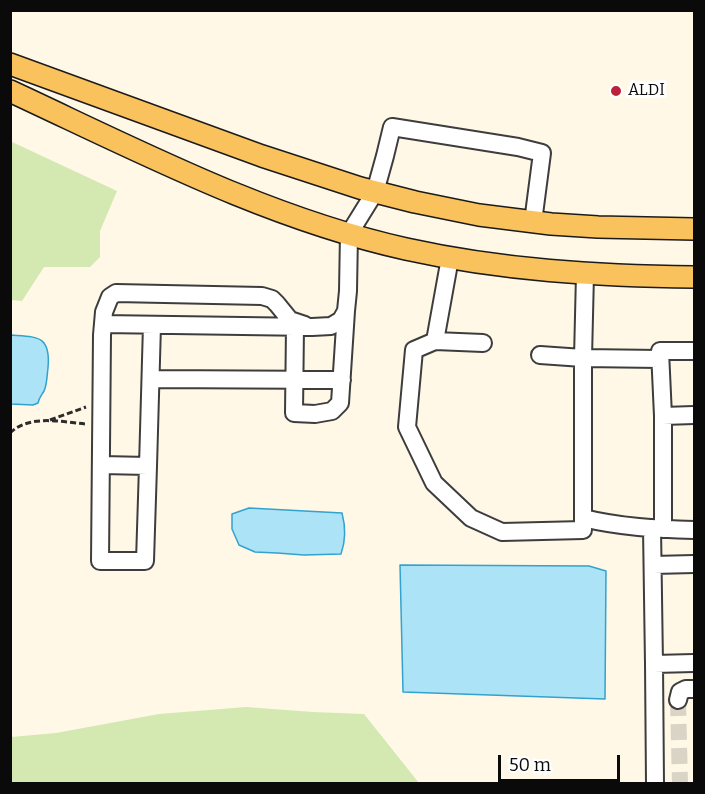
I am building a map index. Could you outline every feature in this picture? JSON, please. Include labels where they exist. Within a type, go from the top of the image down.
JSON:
[{"type":"main road","points":[[10,64],[262,156],[375,192],[415,202],[478,215],[551,224],[694,229]]},
{"type":"main road","points":[[10,91],[209,184],[349,234],[404,249],[519,268],[585,274],[694,278]]},
{"type":"lane","points":[[295,327],[294,413],[315,414],[332,411],[340,403],[348,291],[349,234],[375,192],[392,127],[518,147],[542,153],[533,222]]},
{"type":"lane","points":[[435,341],[450,258]]},
{"type":"lane","points":[[483,343],[435,341],[414,350],[407,427],[434,483],[471,518],[502,532],[583,530],[585,274]]},
{"type":"lane","points":[[152,325],[145,561],[100,561],[103,324],[104,312],[110,297],[116,293],[262,296],[272,299],[290,320],[312,327]]},
{"type":"lane","points":[[103,324],[331,326],[341,320],[346,311]]},
{"type":"lane","points":[[655,783],[653,565],[658,529],[663,416],[660,351],[694,351]]},
{"type":"lane","points":[[540,355],[660,359]]},
{"type":"lane","points":[[150,379],[342,380]]},
{"type":"lane","points":[[663,416],[694,415]]},
{"type":"lane","points":[[102,465],[148,466]]},
{"type":"lane","points":[[583,518],[609,525],[694,530]]},
{"type":"lane","points":[[653,565],[694,564]]},
{"type":"lane","points":[[654,664],[694,663]]},
{"type":"lane","points":[[678,700],[680,692],[694,689]]},
{"type":"path","points":[[48,421],[102,402]]},
{"type":"path","points":[[10,433],[25,423],[48,421],[102,426]]},
{"type":"green space","points":[[10,141],[117,191],[100,231],[100,257],[90,267],[44,267],[22,301],[11,300]]},
{"type":"green space","points":[[246,707],[364,714],[419,783],[11,783],[11,737],[56,733],[159,714]]},
{"type":"water","points":[[11,335],[35,338],[40,340],[47,349],[46,386],[38,403],[33,405],[11,404]]},
{"type":"water","points":[[249,508],[342,513],[345,534],[341,554],[304,555],[255,552],[239,545],[232,529],[232,514]]},
{"type":"water","points":[[400,565],[589,566],[606,571],[605,699],[403,692]]},
{"type":"tunnel","points":[[678,700],[680,784]]},
{"type":"place","name":"ALDI","points":[[616,91]]}]
